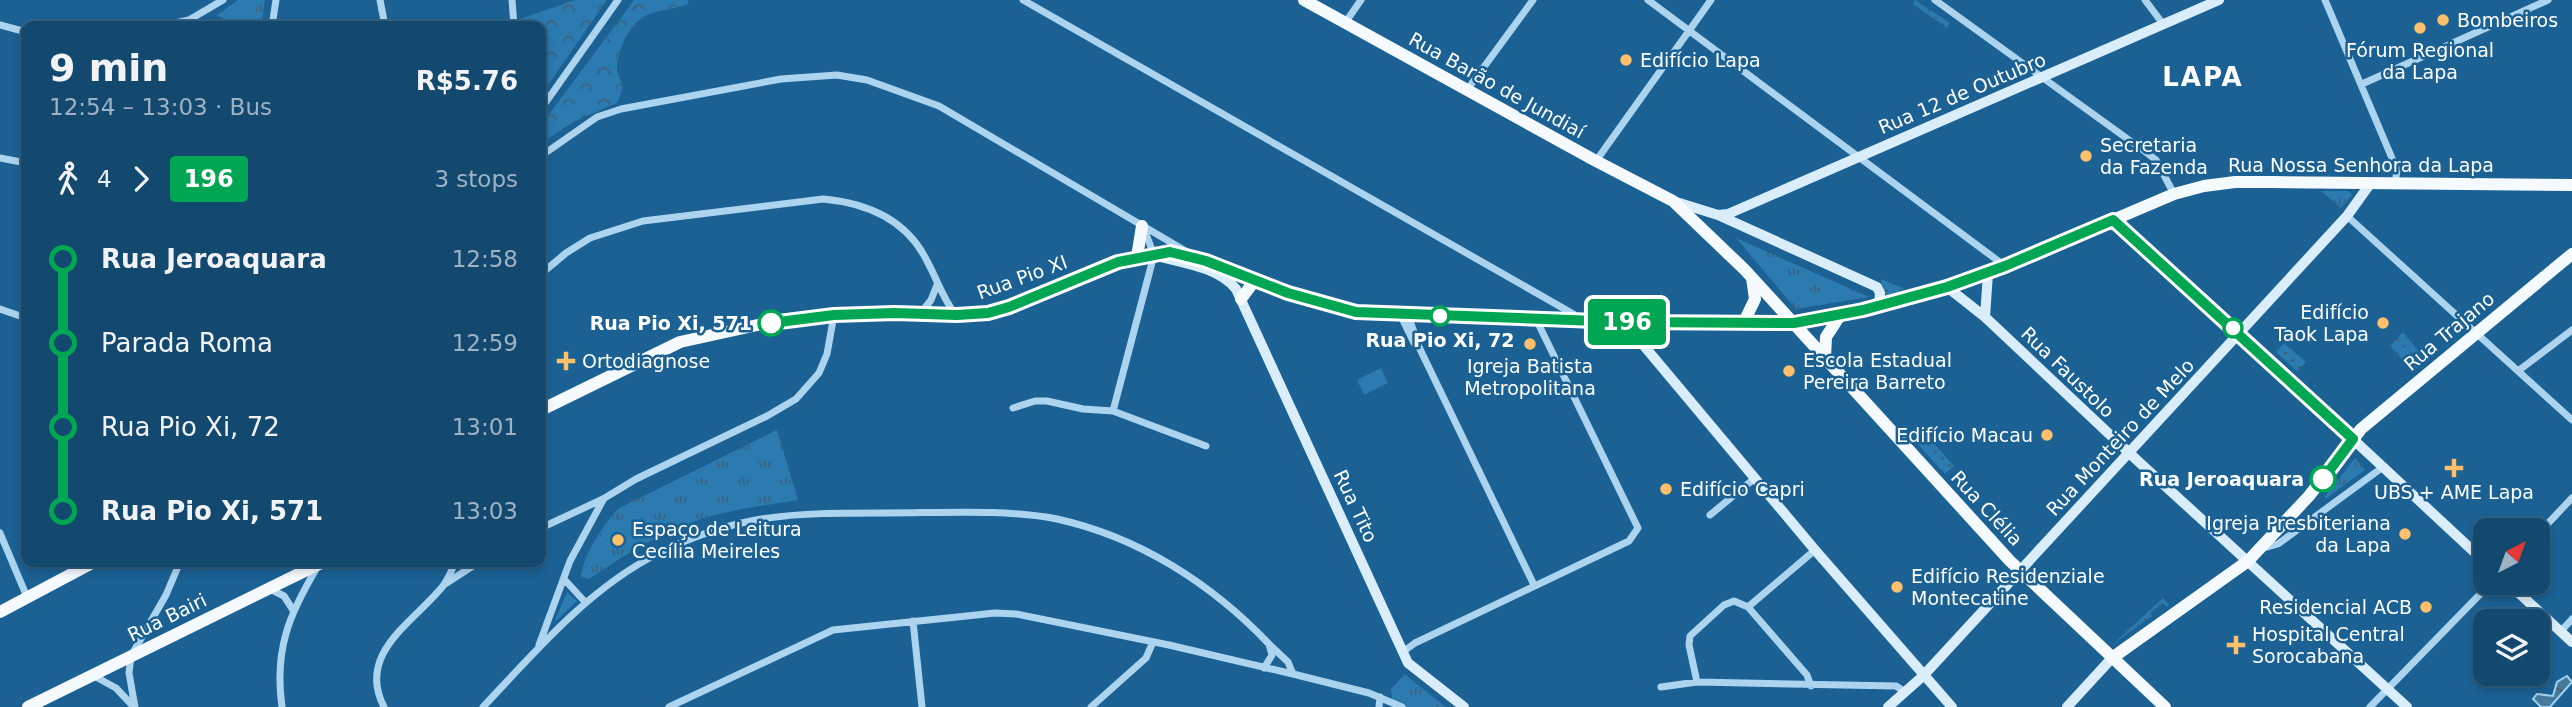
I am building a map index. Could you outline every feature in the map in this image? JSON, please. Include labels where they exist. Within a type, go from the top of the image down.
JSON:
[{"type":"main road","name":"Rua Barão de Jundiaí","points":[[1304,0],[1673,201],[1752,278]]},
{"type":"main road","name":"Rua Nossa Senhora da Lapa","points":[[1794,323],[1879,306],[1947,287],[1988,273],[2174,194],[2204,186],[2235,182],[2572,186]]},
{"type":"main road","points":[[1137,257],[1142,226]]},
{"type":"main road","name":"Rua Pio XI","points":[[546,408],[680,342],[762,324],[834,315],[957,315],[999,310],[1137,257],[1175,252],[1343,310],[1404,315],[1536,319]]},
{"type":"main road","name":"Rua Trajano","points":[[2353,439],[2361,429],[2572,254]]},
{"type":"main road","points":[[1743,324],[1755,299],[1752,278]]},
{"type":"main road","name":"Rua Clélia","points":[[1752,278],[2020,571],[2165,707]]},
{"type":"main road","points":[[1241,299],[1255,280]]},
{"type":"main road","points":[[1825,359],[1826,337],[1841,314]]},
{"type":"main road","points":[[1536,319],[1794,323]]},
{"type":"main road","points":[[2112,658],[2248,561],[2309,496],[2353,439]]},
{"type":"main road","points":[[0,612],[84,567]]},
{"type":"main road","name":"Rua Bairi","points":[[29,707],[313,567]]},
{"type":"street","points":[[184,21],[223,0]]},
{"type":"street","points":[[273,21],[276,0]]},
{"type":"street","points":[[380,0],[384,21]]},
{"type":"street","points":[[512,0],[514,21]]},
{"type":"street","points":[[546,102],[618,0]]},
{"type":"street","points":[[1023,0],[1585,321]]},
{"type":"street","points":[[1345,23],[1361,0]]},
{"type":"street","points":[[1467,90],[1533,0]]},
{"type":"street","points":[[1648,0],[2005,266]]},
{"type":"street","points":[[1596,161],[1711,0]]},
{"type":"street","points":[[1935,0],[2029,69],[2045,77],[2156,160],[2174,194]]},
{"type":"street","points":[[2145,0],[2163,24]]},
{"type":"street","name":"Rua 12 de Outubro","points":[[1718,215],[1728,214],[2219,0]]},
{"type":"street","points":[[2325,0],[2397,170],[2395,184]]},
{"type":"street","points":[[2362,84],[2531,3],[2549,0]]},
{"type":"street","points":[[0,25],[21,31]]},
{"type":"street","points":[[546,153],[597,117],[621,109],[781,79],[837,75],[894,88],[939,106],[1198,258]]},
{"type":"street","points":[[0,158],[21,162]]},
{"type":"street","name":"Rua Monteiro de Melo","points":[[1888,707],[1923,676],[2240,334],[2347,216],[2371,184]]},
{"type":"street","points":[[546,270],[590,238],[632,224],[823,199],[844,201],[877,211],[921,249],[945,301],[957,315]]},
{"type":"street","points":[[1673,201],[1718,215],[1877,287],[1880,293],[1879,306]]},
{"type":"street","points":[[2347,216],[2572,420]]},
{"type":"street","points":[[2113,220],[2473,551]]},
{"type":"street","points":[[1113,411],[1154,255],[1142,226]]},
{"type":"street","name":"Rua Pio XI","points":[[1154,255],[1222,276],[1232,284],[1241,299]]},
{"type":"street","points":[[1985,317],[1988,273]]},
{"type":"street","points":[[921,313],[931,300],[937,284]]},
{"type":"street","name":"Rua Faustolo","points":[[1947,287],[1985,317],[2129,454],[2407,707]]},
{"type":"street","name":"Rua Tito","points":[[1241,299],[1408,663],[1464,707]]},
{"type":"street","points":[[0,309],[21,316]]},
{"type":"street","points":[[546,526],[796,399],[819,373],[831,336],[834,315]]},
{"type":"street","points":[[1404,315],[1419,341],[1418,345],[1534,585]]},
{"type":"street","points":[[1402,648],[1629,541],[1638,528],[1536,319]]},
{"type":"street","points":[[1624,322],[1815,550],[1952,707]]},
{"type":"street","points":[[2518,371],[2572,330]]},
{"type":"street","points":[[1013,408],[1035,401],[1047,401],[1083,409],[1113,411],[1206,446]]},
{"type":"street","points":[[2259,550],[2278,544],[2383,467]]},
{"type":"street","points":[[1710,515],[1755,478]]},
{"type":"street","points":[[2550,521],[2572,498]]},
{"type":"street","points":[[539,647],[570,561],[603,499]]},
{"type":"street","points":[[483,707],[539,647],[586,603],[653,555],[717,528],[758,517],[809,513],[1013,515],[1049,518],[1081,526],[1162,559],[1201,583],[1269,643],[1288,662],[1293,674]]},
{"type":"street","points":[[0,533],[27,597]]},
{"type":"street","points":[[1748,607],[1815,550]]},
{"type":"street","points":[[134,707],[129,673],[131,656],[166,595],[178,567]]},
{"type":"street","points":[[282,707],[279,663],[282,646],[293,610],[319,567]]},
{"type":"street","points":[[445,584],[453,567]]},
{"type":"street","points":[[384,707],[376,684],[381,657],[399,632],[445,584],[471,567]]},
{"type":"street","points":[[564,579],[586,603]]},
{"type":"street","points":[[270,589],[284,596],[293,610]]},
{"type":"street","points":[[2370,707],[2478,595]]},
{"type":"street","points":[[2521,595],[2572,642]]},
{"type":"street","points":[[1697,682],[1689,645],[1690,636],[1729,602],[1739,601],[1748,607],[1807,675],[1811,686]]},
{"type":"street","points":[[669,707],[834,631],[995,612],[1153,642],[1293,674],[1380,696],[1402,707]]},
{"type":"street","points":[[2561,631],[2572,619]]},
{"type":"street","points":[[914,621],[922,707]]},
{"type":"street","points":[[1091,707],[1146,658],[1153,642]]},
{"type":"street","points":[[1265,668],[1272,655],[1269,643]]},
{"type":"street","points":[[2067,707],[2112,658]]},
{"type":"street","points":[[93,676],[116,688],[134,707]]},
{"type":"street","points":[[1661,687],[1697,682],[1896,687],[1905,692]]},
{"type":"street","points":[[688,707],[694,695]]},
{"type":"street","points":[[1379,707],[1380,696]]},
{"type":"green space","points":[[238,0],[265,0],[262,21],[227,21],[217,15]]},
{"type":"green space","points":[[575,0],[607,0],[546,88],[546,21],[520,19]]},
{"type":"green space","points":[[634,0],[687,0],[689,3],[681,7],[647,15],[635,24],[623,43],[618,58],[617,68],[622,87],[617,103],[575,121],[546,140],[546,118]]},
{"type":"green space","points":[[1915,0],[1950,23],[1947,28],[1913,4]]},
{"type":"green space","points":[[2321,191],[2348,191],[2352,195],[2341,208]]},
{"type":"green space","points":[[1736,238],[1869,297],[1796,309]]},
{"type":"green space","points":[[1881,279],[1903,288],[1904,292],[1887,298],[1884,296]]},
{"type":"green space","points":[[2403,332],[2426,360],[2413,371],[2390,346]]},
{"type":"green space","points":[[2284,343],[2306,362],[2297,371],[2276,352]]},
{"type":"green space","points":[[1381,368],[1388,383],[1364,395],[1357,380]]},
{"type":"green space","points":[[777,430],[798,500],[741,509],[694,521],[641,546],[591,578],[581,576],[596,539],[619,508]]},
{"type":"green space","points":[[1923,431],[1954,466],[1945,474],[1914,440]]},
{"type":"green space","points":[[2355,458],[2365,470],[2325,499],[2325,496]]},
{"type":"green space","points":[[567,592],[577,601],[556,621],[555,620]]},
{"type":"green space","points":[[2163,598],[2169,605],[2167,607],[2163,603],[2150,613],[2152,616],[2113,644]]},
{"type":"green space","points":[[1405,674],[1446,707],[1393,707],[1391,689]]},
{"type":"water","points":[[2567,676],[2572,682],[2550,707],[2541,707],[2533,699],[2537,694],[2553,696],[2557,682]]},
{"type":"bus line","name":"196","points":[[771,323],[834,315],[988,313],[1118,262],[1170,252],[1218,265],[1288,293],[1356,312],[1624,322],[1794,323],[1863,310],[1947,287],[2005,266],[2113,220],[2353,439],[2323,479]]},
{"type":"place","name":"Bombeiros","points":[[2443,20]]},
{"type":"place","name":"Fórum Regional da Lapa","points":[[2420,28]]},
{"type":"place","name":"Edifício Lapa","points":[[1626,60]]},
{"type":"place","name":"Secretaria da Fazenda","points":[[2086,156]]},
{"type":"place","name":"Rua Pio Xi, 72","points":[[1440,316]]},
{"type":"place","name":"Rua Pio Xi, 571","points":[[771,323]]},
{"type":"place","name":"Edifício Taok Lapa","points":[[2383,323]]},
{"type":"place","name":"Igreja Batista Metropolitana","points":[[1530,344]]},
{"type":"place","name":"Ortodiagnose","points":[[566,361]]},
{"type":"place","name":"Escola Estadual Pereira Barreto","points":[[1789,371]]},
{"type":"place","name":"Edifício Macau","points":[[2047,435]]},
{"type":"place","name":"UBS + AME Lapa","points":[[2454,468]]},
{"type":"place","name":"Rua Jeroaquara","points":[[2323,479]]},
{"type":"place","name":"Edifício Capri","points":[[1666,489]]},
{"type":"place","name":"Igreja Presbiteriana da Lapa","points":[[2405,534]]},
{"type":"place","name":"Espaço de Leitura Cecília Meireles","points":[[618,540]]},
{"type":"place","name":"Edifício Residenziale Montecatine","points":[[1897,587]]},
{"type":"place","name":"Residencial ACB","points":[[2426,607]]},
{"type":"place","name":"Hospital Central Sorocabana","points":[[2236,645]]},
{"type":"district","name":"LAPA","points":[[2203,77]]}]
